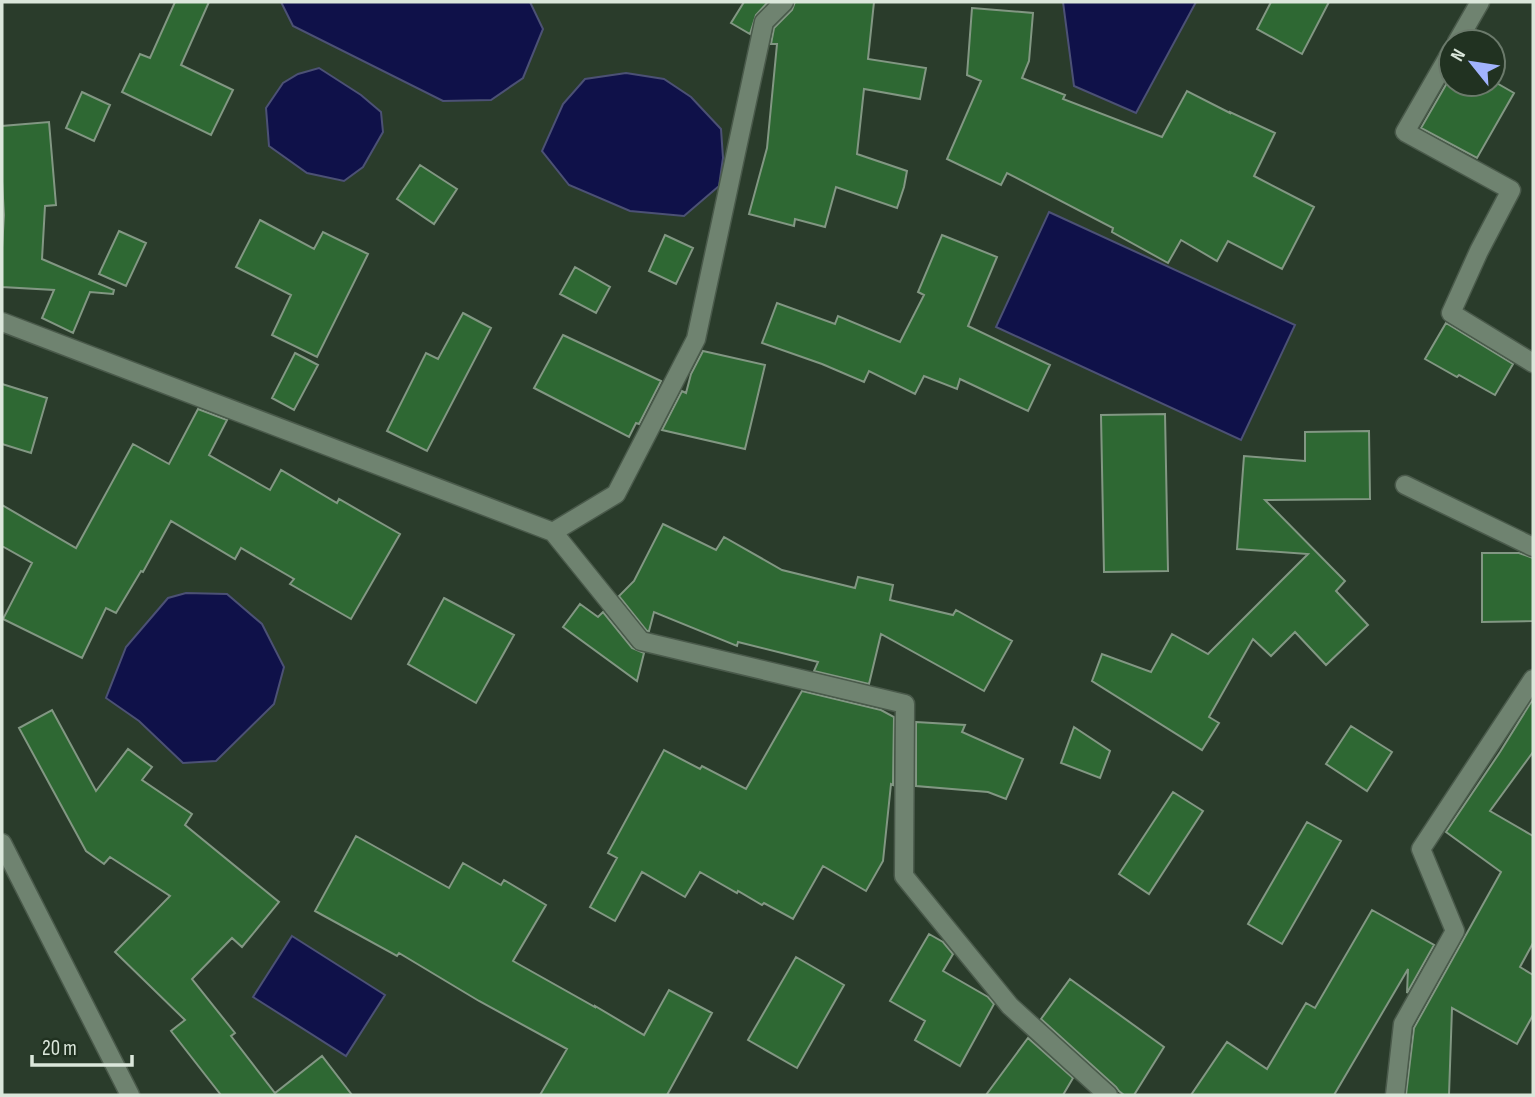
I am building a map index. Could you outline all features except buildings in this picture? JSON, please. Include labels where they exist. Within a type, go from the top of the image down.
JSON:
[{"type":"street","points":[[553,532],[616,494],[696,339],[764,22],[784,2]]},
{"type":"street","points":[[1465,28],[1480,2]]},
{"type":"street","points":[[1437,76],[1405,132],[1511,190],[1451,313],[1533,363]]},
{"type":"street","points":[[2,322],[553,532],[641,641],[905,704],[904,876],[1010,1006],[1108,1095]]},
{"type":"street","points":[[1405,485],[1533,547]]},
{"type":"street","points":[[1395,1095],[1403,1024],[1455,931],[1421,849],[1533,679]]},
{"type":"street","points":[[3,850],[130,1095]]},
{"type":"shaded area","points":[[281,2],[530,2],[543,29],[523,78],[491,100],[443,101],[293,26]]},
{"type":"shaded area","points":[[1063,2],[1196,2],[1136,113],[1074,86]]},
{"type":"shaded area","points":[[319,68],[361,95],[381,112],[383,132],[363,167],[344,181],[307,173],[269,146],[266,108],[283,83],[298,74]]},
{"type":"shaded area","points":[[626,73],[664,79],[691,97],[721,129],[723,158],[719,186],[684,216],[630,211],[569,185],[542,151],[563,104],[585,79]]},
{"type":"shaded area","points":[[1049,212],[1295,325],[1241,440],[996,327]]},
{"type":"shaded area","points":[[186,593],[227,594],[262,624],[284,667],[274,704],[216,761],[183,763],[139,721],[106,698],[126,647],[168,598]]},
{"type":"shaded area","points":[[292,936],[385,995],[346,1056],[253,997]]}]
